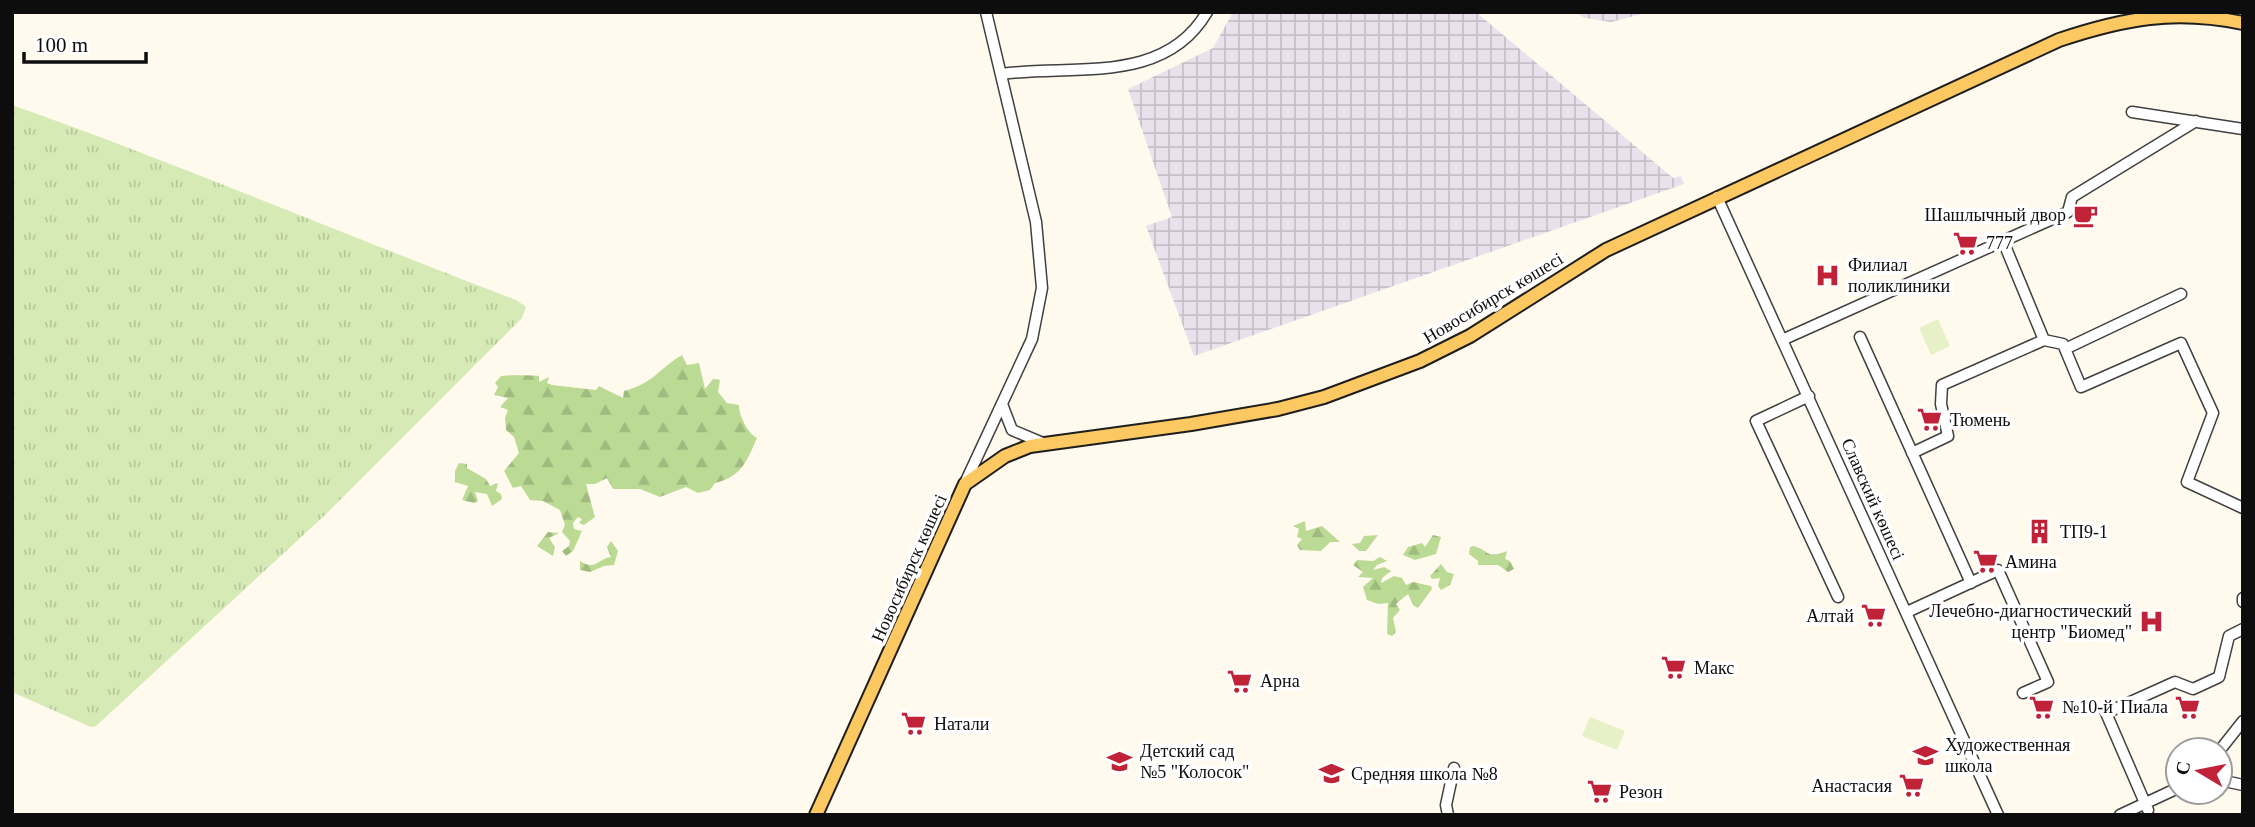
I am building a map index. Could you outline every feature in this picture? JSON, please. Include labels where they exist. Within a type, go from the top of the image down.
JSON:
[{"type":"main road","name":"Новосибирск көшесі","points":[[817,815],[965,484],[1005,456],[1044,443],[1250,415],[1359,385],[1460,341],[1606,250],[2059,40],[2134,18],[2174,14],[2243,23]]},
{"type":"street","points":[[965,484],[1032,339],[1042,281],[1036,222],[986,12]]},
{"type":"street","points":[[1002,74],[1058,69],[1089,72],[1143,62],[1187,36],[1207,12]]},
{"type":"street","points":[[2133,112],[2243,129]]},
{"type":"street","points":[[1782,340],[2068,212],[2073,197],[2196,121]]},
{"type":"street","name":"Славский көшесі","points":[[1717,197],[1998,815]]},
{"type":"street","points":[[2003,241],[2044,340]]},
{"type":"street","points":[[2065,349],[2182,294]]},
{"type":"street","points":[[1860,337],[1970,583]]},
{"type":"street","points":[[1912,453],[1948,436],[1941,404],[1942,386],[2044,340],[2063,344],[2081,387],[2181,343],[2213,413],[2187,482],[2243,508]]},
{"type":"street","points":[[1809,396],[1756,421],[1838,597]]},
{"type":"street","points":[[1002,403],[1012,430],[1044,443]]},
{"type":"street","points":[[1907,612],[1998,570],[2048,682],[2023,693]]},
{"type":"street","points":[[2146,807],[2106,713],[2175,682],[2193,689],[2219,677],[2229,636],[2243,629]]},
{"type":"street","points":[[2231,736],[2243,721]]},
{"type":"street","points":[[1448,815],[1446,806],[1454,768]]},
{"type":"street","points":[[2120,815],[2146,807],[2164,796]]},
{"type":"shaded area","points":[[1233,12],[1476,12],[1673,178],[1681,176],[1684,184],[1194,356],[1146,226],[1172,217],[1128,89],[1213,48]]},
{"type":"shaded area","points":[[1574,12],[1650,12],[1611,22],[1585,18]]},
{"type":"green space","points":[[12,105],[202,176],[516,300],[526,307],[522,318],[324,516],[96,726],[91,727],[12,692]]},
{"type":"green space","points":[[1938,319],[1950,346],[1931,355],[1919,328]]},
{"type":"green space","points":[[682,355],[687,365],[699,363],[705,389],[713,379],[720,380],[718,392],[727,403],[739,405],[744,423],[757,438],[746,461],[731,477],[715,483],[710,490],[698,493],[686,487],[660,497],[640,489],[613,489],[607,478],[595,484],[586,484],[595,517],[584,525],[579,523],[582,519],[578,517],[573,523],[574,529],[582,531],[573,551],[566,556],[562,551],[569,546],[570,541],[562,532],[565,525],[560,510],[543,501],[530,500],[521,486],[513,488],[504,471],[519,453],[514,437],[506,430],[505,418],[508,410],[500,407],[508,398],[494,395],[498,387],[495,383],[501,376],[539,376],[539,382],[549,377],[547,383],[552,385],[596,390],[599,386],[623,398],[624,391],[649,380]]},
{"type":"green space","points":[[459,463],[467,464],[467,468],[486,479],[490,486],[498,483],[496,491],[501,494],[502,499],[492,506],[487,494],[475,492],[478,501],[474,503],[462,500],[468,486],[455,482],[455,471]]},
{"type":"green space","points":[[1305,521],[1306,531],[1322,526],[1340,542],[1330,542],[1321,551],[1300,550],[1297,545],[1302,539],[1297,537],[1299,529],[1293,526]]},
{"type":"green space","points":[[548,532],[559,533],[549,538],[555,547],[553,556],[537,546]]},
{"type":"green space","points":[[1378,535],[1366,551],[1359,551],[1352,544],[1360,543],[1364,536]]},
{"type":"green space","points":[[1433,535],[1441,537],[1436,554],[1415,560],[1403,555],[1408,547],[1422,543],[1425,547]]},
{"type":"green space","points":[[611,541],[618,551],[614,565],[590,572],[580,570],[580,561],[593,565],[611,557],[607,547]]},
{"type":"green space","points":[[1474,546],[1492,555],[1507,551],[1505,559],[1510,561],[1514,569],[1508,572],[1498,565],[1478,565],[1478,561],[1469,554],[1470,547]]},
{"type":"green space","points":[[1380,557],[1387,561],[1373,570],[1384,567],[1391,571],[1382,578],[1381,583],[1394,576],[1402,578],[1406,585],[1413,582],[1431,586],[1432,589],[1418,608],[1413,605],[1408,594],[1396,604],[1400,610],[1393,618],[1396,632],[1392,636],[1387,634],[1388,603],[1378,604],[1367,600],[1363,587],[1373,578],[1358,577],[1363,572],[1353,565],[1357,560],[1373,561]]},
{"type":"green space","points":[[1441,564],[1447,572],[1454,574],[1450,585],[1441,590],[1438,586],[1440,578],[1432,579],[1430,576]]},
{"type":"green space","points":[[1590,717],[1625,731],[1617,750],[1582,736]]},
{"type":"place","name":"Шашлычный двор","points":[[2086,215]]},
{"type":"place","name":"777","points":[[1966,243]]},
{"type":"place","name":"Филиал поликлиники","points":[[1828,275]]},
{"type":"place","name":"Тюмень","points":[[1930,420]]},
{"type":"place","name":"ТП9-1","points":[[2040,532]]},
{"type":"place","name":"Амина","points":[[1985,562]]},
{"type":"place","name":"Алтай","points":[[1874,616]]},
{"type":"place","name":"Лечебно-диагностический центр \"Биомед\"","points":[[2152,621]]},
{"type":"place","name":"Макс","points":[[1674,668]]},
{"type":"place","name":"Арна","points":[[1240,681]]},
{"type":"place","name":"№10-й","points":[[2042,707]]},
{"type":"place","name":"Пиала","points":[[2188,707]]},
{"type":"place","name":"Натали","points":[[914,724]]},
{"type":"place","name":"Художественная школа","points":[[1925,755]]},
{"type":"place","name":"Детский сад №5 \"Колосок\"","points":[[1120,761]]},
{"type":"place","name":"Средняя школа №8","points":[[1331,774]]},
{"type":"place","name":"Анастасия","points":[[1912,786]]},
{"type":"place","name":"Резон","points":[[1599,792]]}]
